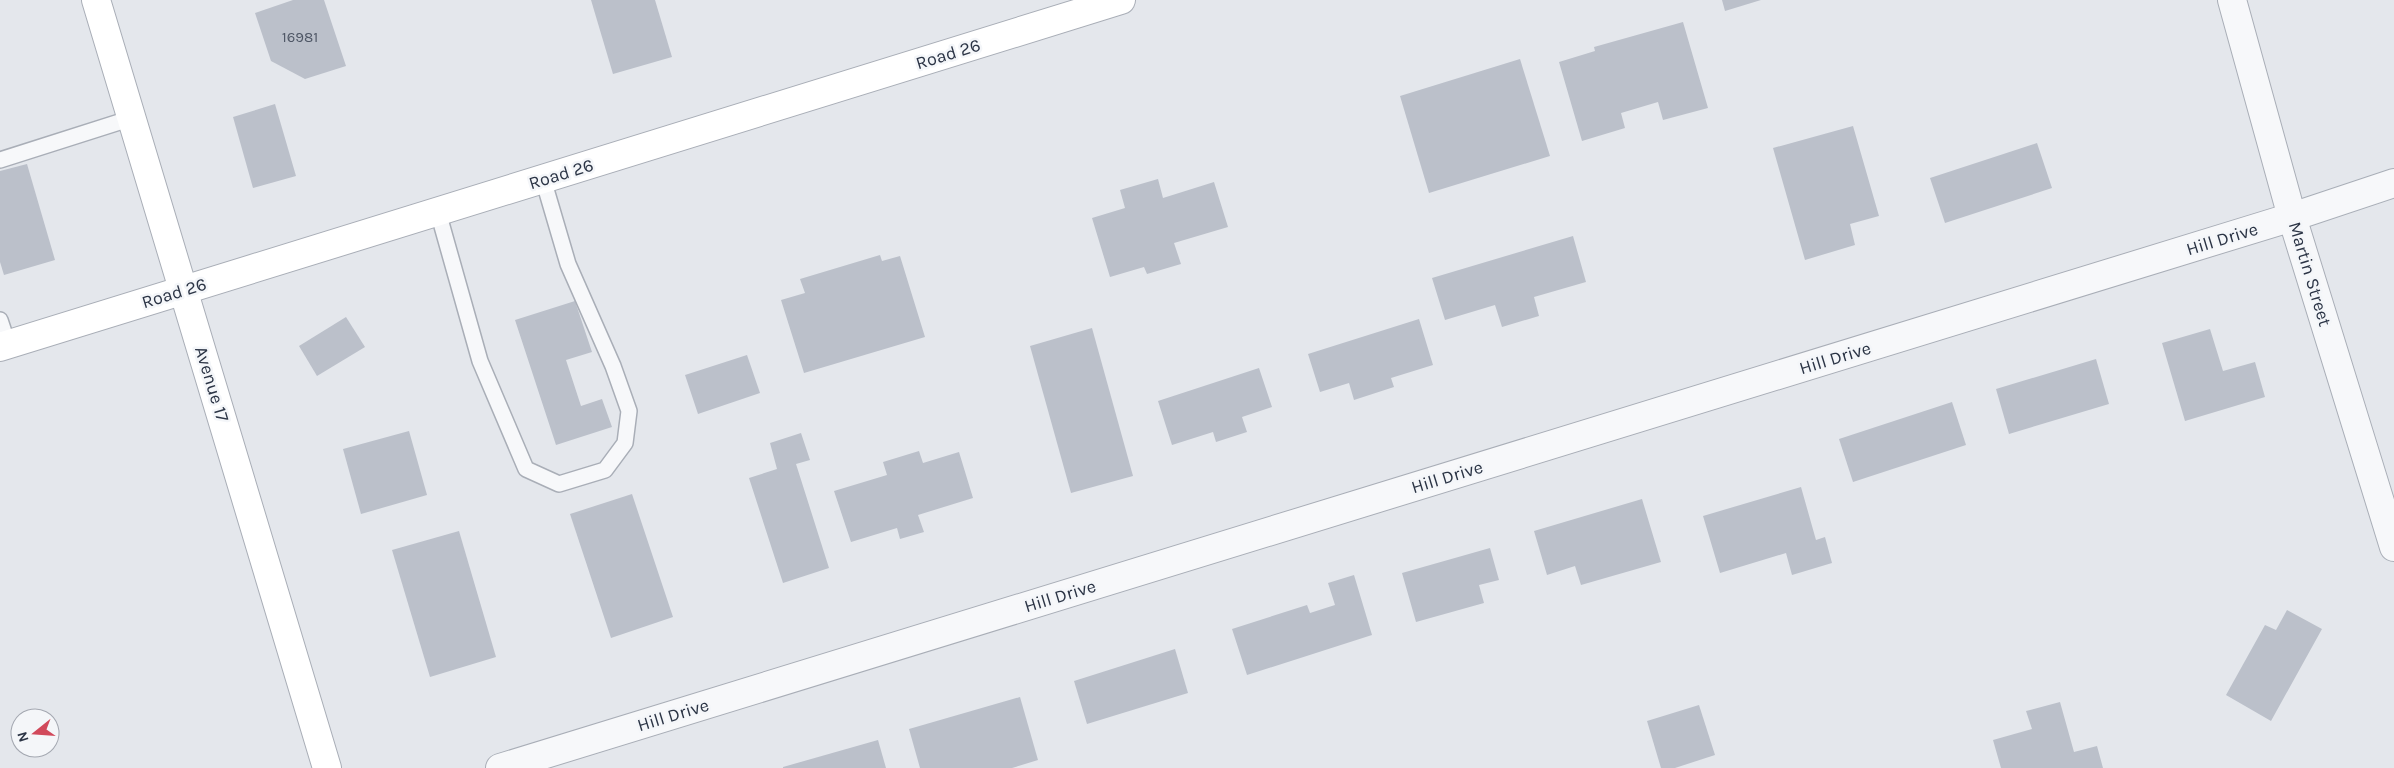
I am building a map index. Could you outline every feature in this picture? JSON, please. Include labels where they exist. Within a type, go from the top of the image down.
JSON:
[{"type":"street","name":"Avenue 17","points":[[96,0],[327,768]]},
{"type":"street","name":"Road 26","points":[[3,337],[184,290],[1121,0]]},
{"type":"street","name":"Martin Street","points":[[2232,0],[2292,218],[2394,547]]},
{"type":"street","name":"Hill Drive","points":[[500,768],[2292,218],[2394,183]]},
{"type":"lane","points":[[0,160],[132,118]]},
{"type":"lane","points":[[438,212],[480,361],[526,469],[559,484],[604,470],[626,443],[629,411],[613,366],[568,264],[543,179]]},
{"type":"building","points":[[293,0],[324,0],[346,66],[305,79],[271,61],[255,13]]},
{"type":"building","points":[[591,0],[655,0],[672,57],[613,74]]},
{"type":"building","points":[[1722,0],[1761,0],[1725,11]]},
{"type":"building","points":[[1683,22],[1708,108],[1663,120],[1658,102],[1621,113],[1625,128],[1582,141],[1559,62],[1595,51],[1594,47]]},
{"type":"building","points":[[1520,59],[1550,156],[1429,193],[1400,96]]},
{"type":"building","points":[[275,104],[296,176],[253,188],[233,117]]},
{"type":"building","points":[[1853,126],[1879,216],[1850,224],[1855,245],[1805,260],[1773,148]]},
{"type":"building","points":[[2037,143],[2052,188],[1945,223],[1930,178]]},
{"type":"building","points":[[27,164],[55,260],[4,275],[0,262],[0,171]]},
{"type":"building","points":[[1158,179],[1163,198],[1214,182],[1228,227],[1174,243],[1181,264],[1147,274],[1144,267],[1110,277],[1092,218],[1125,208],[1120,190]]},
{"type":"building","points":[[1573,236],[1586,282],[1534,297],[1539,316],[1502,327],[1495,305],[1445,320],[1432,278]]},
{"type":"building","points":[[880,255],[882,261],[900,256],[925,337],[804,373],[781,300],[805,293],[800,279]]},
{"type":"building","points":[[575,301],[592,352],[566,360],[581,406],[602,399],[612,427],[556,445],[515,320]]},
{"type":"building","points":[[346,317],[365,347],[317,376],[299,346]]},
{"type":"building","points":[[1419,319],[1433,365],[1391,378],[1394,387],[1354,400],[1349,383],[1320,392],[1308,354]]},
{"type":"building","points":[[1092,328],[1133,476],[1071,493],[1030,346]]},
{"type":"building","points":[[2210,329],[2223,371],[2255,362],[2265,397],[2185,421],[2162,343]]},
{"type":"building","points":[[747,355],[760,393],[698,414],[685,375]]},
{"type":"building","points":[[2096,359],[2109,404],[2009,434],[1996,389]]},
{"type":"building","points":[[1259,368],[1272,407],[1242,417],[1247,432],[1216,442],[1213,432],[1172,445],[1158,401]]},
{"type":"building","points":[[1952,402],[1966,445],[1853,482],[1839,439]]},
{"type":"building","points":[[409,431],[427,495],[361,514],[343,449]]},
{"type":"building","points":[[801,433],[810,460],[796,464],[829,568],[783,583],[749,478],[777,469],[770,443]]},
{"type":"building","points":[[919,451],[923,463],[959,452],[973,498],[918,515],[924,532],[900,539],[897,528],[851,542],[834,491],[887,475],[883,462]]},
{"type":"building","points":[[1801,487],[1816,540],[1825,537],[1832,563],[1792,575],[1786,553],[1720,573],[1703,516]]},
{"type":"building","points":[[632,494],[673,617],[611,638],[570,514]]},
{"type":"building","points":[[1642,499],[1661,562],[1581,585],[1575,566],[1547,575],[1534,531]]},
{"type":"building","points":[[459,531],[496,657],[430,677],[392,550]]},
{"type":"building","points":[[1490,548],[1499,580],[1479,585],[1484,603],[1416,622],[1402,573]]},
{"type":"building","points":[[1354,575],[1372,635],[1247,675],[1232,629],[1307,605],[1310,613],[1335,605],[1328,583]]},
{"type":"building","points":[[2287,610],[2322,629],[2271,721],[2226,695],[2265,625],[2276,630]]},
{"type":"building","points":[[1175,649],[1188,693],[1087,724],[1074,681]]},
{"type":"building","points":[[1020,697],[1038,760],[1012,768],[920,768],[909,729]]},
{"type":"building","points":[[2060,702],[2074,752],[2097,746],[2103,768],[2001,768],[1993,740],[2032,729],[2026,711]]},
{"type":"building","points":[[1699,705],[1715,755],[1675,768],[1661,768],[1647,721]]},
{"type":"building","points":[[878,740],[886,768],[783,768],[783,767]]}]
